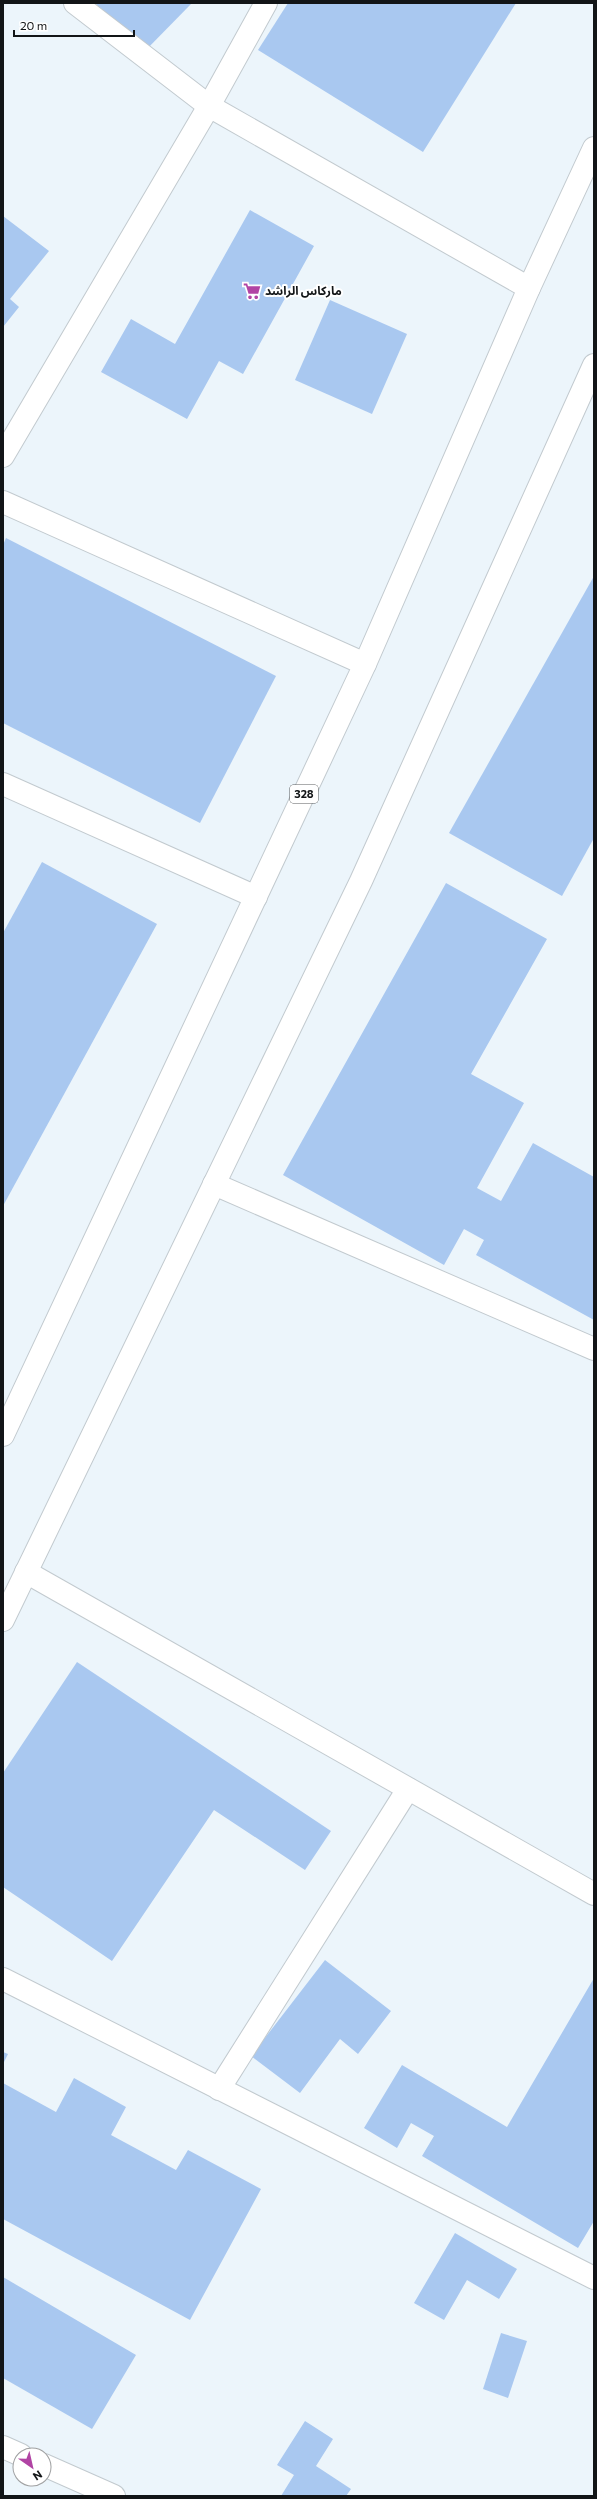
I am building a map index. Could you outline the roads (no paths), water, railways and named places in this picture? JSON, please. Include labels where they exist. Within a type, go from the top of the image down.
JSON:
[{"type":"street","points":[[76,3],[209,106],[529,288]]},
{"type":"street","points":[[3,456],[209,106],[266,3]]},
{"type":"street","name":"328","points":[[3,1435],[364,664],[529,288],[594,148]]},
{"type":"street","points":[[3,1620],[361,881],[594,365]]},
{"type":"street","points":[[3,502],[364,664]]},
{"type":"street","points":[[3,784],[256,897]]},
{"type":"street","points":[[214,1184],[594,1350]]},
{"type":"street","points":[[26,1572],[594,1894]]},
{"type":"street","points":[[220,2089],[408,1789]]},
{"type":"street","points":[[3,1979],[594,2278]]},
{"type":"street","points":[[52,2469],[114,2496]]},
{"type":"place","name":"ماركاس الراشد","points":[[252,291]]}]
